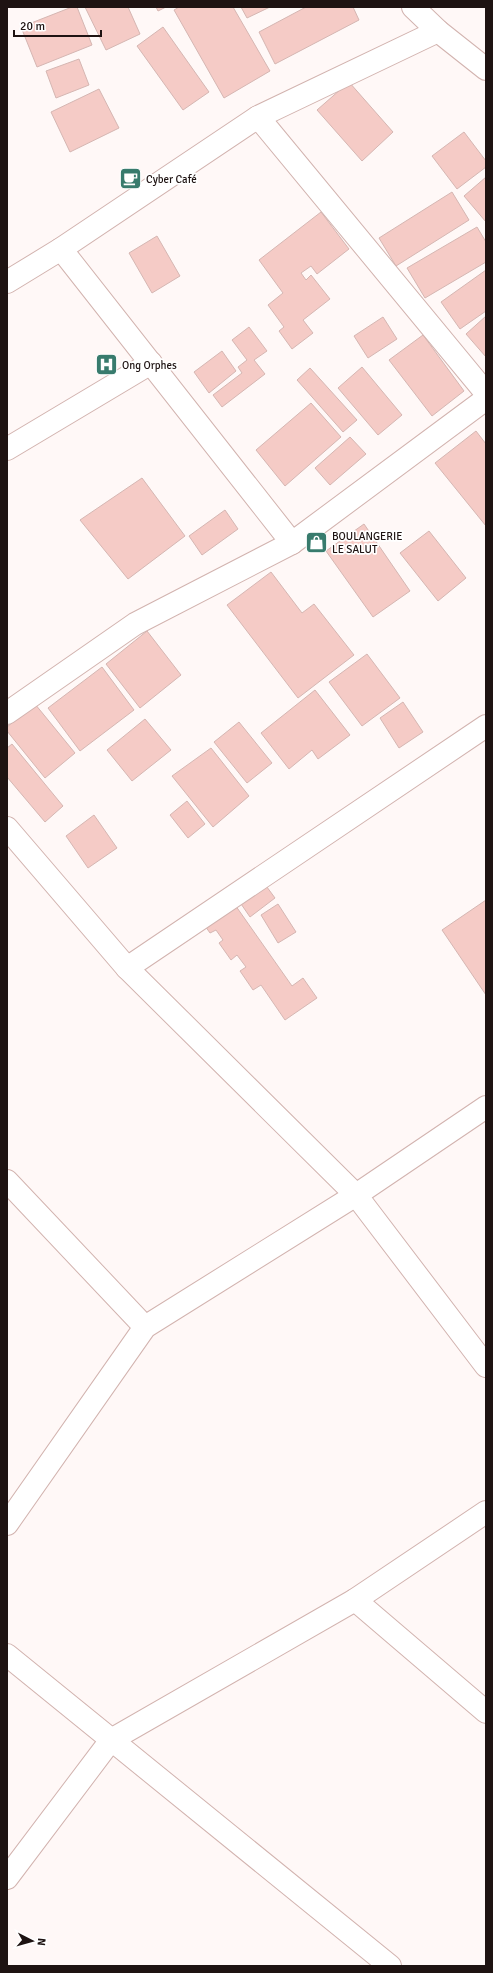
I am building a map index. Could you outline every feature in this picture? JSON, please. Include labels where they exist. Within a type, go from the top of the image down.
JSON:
[{"type":"street","points":[[414,7],[438,31],[486,69]]},
{"type":"street","points":[[7,282],[61,249],[258,117],[438,31]]},
{"type":"street","points":[[258,117],[486,393]]},
{"type":"street","points":[[61,249],[292,543]]},
{"type":"street","points":[[7,449],[151,363]]},
{"type":"street","points":[[7,714],[135,624],[292,543],[486,399]]},
{"type":"street","points":[[128,968],[486,726]]},
{"type":"street","points":[[7,828],[128,968],[356,1195],[486,1366]]},
{"type":"street","points":[[7,1524],[145,1327],[356,1195],[486,1107]]},
{"type":"street","points":[[7,1181],[145,1327]]},
{"type":"street","points":[[7,1878],[111,1740],[355,1600],[486,1512]]},
{"type":"street","points":[[355,1600],[486,1712]]},
{"type":"street","points":[[7,1655],[390,1966]]},
{"type":"building","points":[[72,7],[77,7],[92,45],[37,67],[21,27]]},
{"type":"building","points":[[85,7],[128,7],[140,34],[106,50]]},
{"type":"building","points":[[156,7],[166,7],[158,11]]},
{"type":"building","points":[[179,7],[233,7],[270,71],[224,98],[174,10]]},
{"type":"building","points":[[241,7],[270,7],[247,18]]},
{"type":"building","points":[[306,7],[353,7],[359,20],[275,64],[259,32]]},
{"type":"building","points":[[163,27],[209,92],[183,110],[137,46]]},
{"type":"building","points":[[79,59],[89,85],[56,98],[46,71]]},
{"type":"building","points":[[349,82],[393,132],[362,161],[317,110]]},
{"type":"building","points":[[99,89],[119,128],[70,152],[51,112]]},
{"type":"building","points":[[464,132],[486,161],[486,167],[457,189],[432,156]]},
{"type":"building","points":[[486,177],[486,222],[464,196]]},
{"type":"building","points":[[452,192],[469,220],[396,266],[379,238]]},
{"type":"building","points":[[321,212],[349,249],[317,274],[311,266],[301,273],[306,280],[311,275],[330,299],[303,320],[313,333],[292,349],[279,331],[284,327],[268,305],[283,293],[259,260]]},
{"type":"building","points":[[477,227],[486,242],[486,262],[425,298],[407,268]]},
{"type":"building","points":[[157,236],[180,276],[152,293],[129,253]]},
{"type":"building","points":[[486,270],[486,311],[460,329],[441,302]]},
{"type":"building","points":[[486,316],[486,357],[466,334]]},
{"type":"building","points":[[383,317],[397,339],[368,358],[354,336]]},
{"type":"building","points":[[249,327],[267,351],[254,360],[265,374],[222,407],[213,395],[242,373],[238,367],[247,360],[232,340]]},
{"type":"building","points":[[423,335],[464,391],[432,416],[389,360]]},
{"type":"building","points":[[222,351],[236,371],[209,393],[194,372]]},
{"type":"building","points":[[362,367],[402,415],[378,435],[338,388]]},
{"type":"building","points":[[310,368],[357,420],[343,432],[297,380]]},
{"type":"building","points":[[311,403],[341,437],[285,486],[256,450]]},
{"type":"building","points":[[476,431],[486,444],[486,526],[435,463]]},
{"type":"building","points":[[350,437],[366,454],[330,485],[315,468]]},
{"type":"building","points":[[142,478],[185,536],[128,579],[80,520]]},
{"type":"building","points":[[225,510],[238,529],[202,555],[189,536]]},
{"type":"building","points":[[364,524],[410,591],[373,617],[326,551]]},
{"type":"building","points":[[429,531],[466,578],[438,601],[400,553]]},
{"type":"building","points":[[271,572],[302,613],[314,604],[354,655],[298,698],[227,605]]},
{"type":"building","points":[[147,631],[181,675],[140,708],[106,664]]},
{"type":"building","points":[[367,654],[400,698],[362,726],[329,682]]},
{"type":"building","points":[[102,667],[134,710],[80,751],[48,708]]},
{"type":"building","points":[[315,690],[350,735],[318,759],[312,750],[289,769],[261,733]]},
{"type":"building","points":[[403,702],[423,732],[399,748],[380,718]]},
{"type":"building","points":[[35,704],[75,753],[45,778],[7,731],[7,727]]},
{"type":"building","points":[[145,719],[171,750],[132,781],[107,750]]},
{"type":"building","points":[[239,722],[272,763],[247,783],[214,742]]},
{"type":"building","points":[[12,744],[63,806],[45,822],[7,777],[7,748]]},
{"type":"building","points":[[211,748],[249,796],[213,827],[172,776]]},
{"type":"building","points":[[187,801],[205,824],[188,838],[170,815]]},
{"type":"building","points":[[94,815],[117,848],[88,868],[66,836]]},
{"type":"building","points":[[264,883],[275,898],[250,917],[239,901]]},
{"type":"building","points":[[486,900],[486,995],[442,930]]},
{"type":"building","points":[[233,902],[292,986],[303,978],[317,998],[285,1020],[261,985],[253,990],[240,971],[246,967],[237,955],[231,960],[219,943],[223,940],[216,930],[210,933],[203,923]]},
{"type":"building","points":[[278,904],[296,932],[278,943],[261,915]]},
{"type":"place","name":"Cyber Café","points":[[130,179]]},
{"type":"place","name":"Ong Orphes","points":[[107,365]]},
{"type":"place","name":"BOULANGERIE LE SALUT","points":[[317,542]]}]
